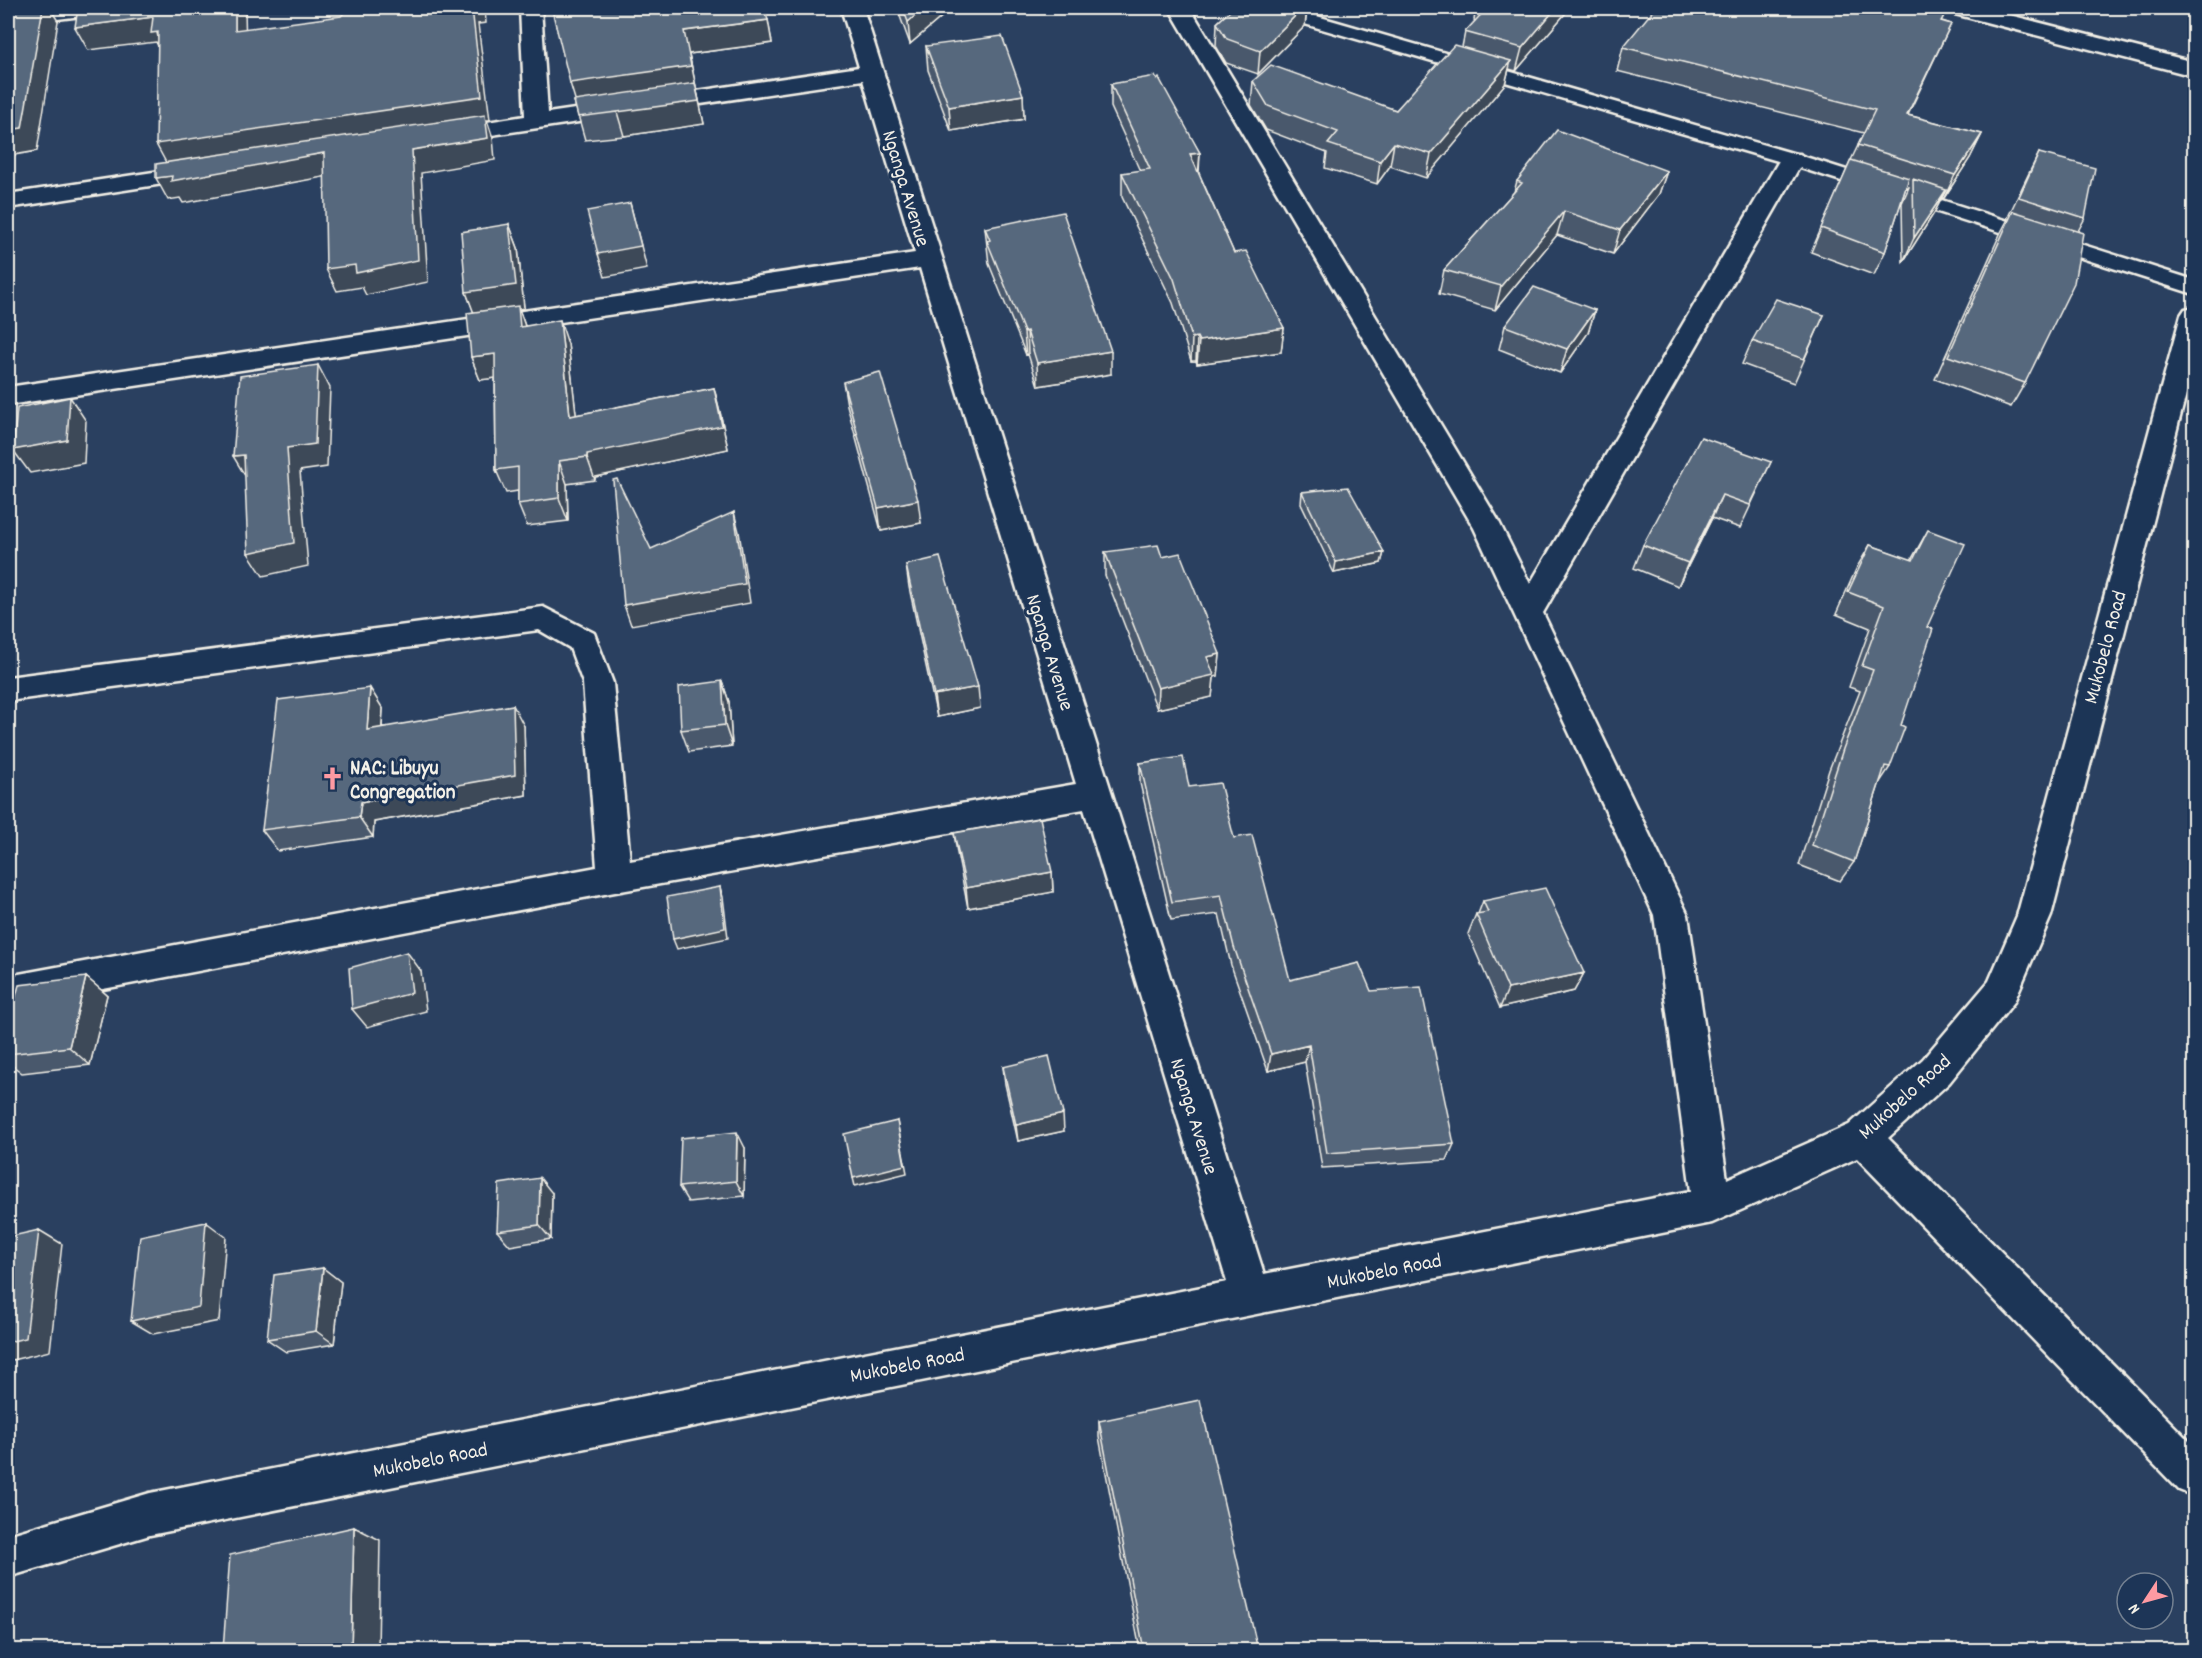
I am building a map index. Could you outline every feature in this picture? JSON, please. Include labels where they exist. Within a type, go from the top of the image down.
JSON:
[{"type":"street","points":[[8,19],[98,8]]},
{"type":"street","points":[[530,8],[537,120]]},
{"type":"street","name":"Nganga Avenue","points":[[852,8],[1251,1296]]},
{"type":"street","points":[[1179,8],[1488,527],[1671,915],[1712,1205]]},
{"type":"street","points":[[1959,8],[2194,69]]},
{"type":"street","points":[[419,138],[872,72]]},
{"type":"street","points":[[1528,613],[1792,159]]},
{"type":"street","points":[[8,201],[219,169]]},
{"type":"street","points":[[8,396],[928,259]]},
{"type":"street","name":"Mukobelo Road","points":[[8,1556],[150,1514],[1712,1205],[1863,1137],[1936,1071],[2002,991],[2034,916],[2194,315]]},
{"type":"street","points":[[8,689],[543,618],[583,641],[598,683],[615,878]]},
{"type":"street","points":[[8,992],[615,878],[1095,794]]},
{"type":"street","points":[[1863,1137],[2194,1475]]},
{"type":"lane","points":[[1270,8],[1792,159],[2194,287]]},
{"type":"building","points":[[8,8],[43,8],[22,128],[8,130]]},
{"type":"building","points":[[78,8],[235,8],[235,30],[341,16],[344,8],[472,8],[482,96],[156,144],[158,32],[151,33],[153,17],[75,27]]},
{"type":"building","points":[[567,8],[764,8],[768,20],[684,31],[691,66],[570,83],[552,10]]},
{"type":"building","points":[[903,8],[924,8],[908,22]]},
{"type":"building","points":[[1233,8],[1303,8],[1260,51],[1227,39],[1217,23]]},
{"type":"building","points":[[1487,8],[1556,8],[1522,48],[1465,32]]},
{"type":"building","points":[[1655,8],[1914,8],[1944,16],[1941,21],[1951,24],[1907,115],[1982,134],[1955,175],[1858,145],[1875,110],[1623,47]]},
{"type":"building","points":[[1002,36],[1023,95],[949,107],[926,46]]},
{"type":"building","points":[[1454,45],[1511,61],[1431,154],[1394,143],[1380,161],[1328,144],[1338,132],[1268,106],[1253,81],[1271,65],[1396,110]]},
{"type":"building","points":[[1155,76],[1157,80],[1159,78],[1200,153],[1190,154],[1234,253],[1246,251],[1284,328],[1199,341],[1197,337],[1192,338],[1174,279],[1122,173],[1150,169],[1111,84]]},
{"type":"building","points":[[695,83],[699,101],[578,117],[574,101]]},
{"type":"building","points":[[485,115],[488,138],[412,150],[418,260],[356,273],[355,265],[326,269],[324,153],[171,181],[172,176],[156,178],[156,164]]},
{"type":"building","points":[[1557,130],[1667,171],[1620,230],[1564,211],[1501,286],[1444,270],[1522,183],[1517,181]]},
{"type":"building","points":[[2039,153],[2095,168],[2085,218],[2019,197]]},
{"type":"building","points":[[1851,160],[1909,178],[1885,252],[1821,228]]},
{"type":"building","points":[[1913,179],[1946,190],[1914,238]]},
{"type":"building","points":[[630,203],[641,246],[598,254],[587,211]]},
{"type":"building","points":[[2013,211],[2083,233],[2074,283],[2025,383],[1948,356]]},
{"type":"building","points":[[1063,212],[1111,351],[1037,363],[1027,331],[1024,332],[987,241],[990,240],[985,228]]},
{"type":"building","points":[[509,224],[516,285],[466,292],[461,232]]},
{"type":"building","points":[[1534,287],[1595,310],[1567,349],[1505,326]]},
{"type":"building","points":[[1776,299],[1824,315],[1804,359],[1752,341]]},
{"type":"building","points":[[518,306],[520,327],[560,320],[570,416],[714,388],[722,426],[587,454],[587,457],[559,461],[559,498],[518,504],[518,467],[496,470],[495,354],[471,357],[467,313]]},
{"type":"building","points":[[318,365],[315,444],[287,448],[294,543],[248,553],[244,455],[233,456],[240,376]]},
{"type":"building","points":[[880,372],[918,500],[878,508],[843,382]]},
{"type":"building","points":[[70,397],[67,440],[13,450],[17,408]]},
{"type":"building","points":[[1701,437],[1771,462],[1750,505],[1722,495],[1688,563],[1643,545]]},
{"type":"building","points":[[617,479],[651,549],[734,512],[745,584],[624,605],[613,480]]},
{"type":"building","points":[[1348,487],[1384,552],[1336,562],[1302,492]]},
{"type":"building","points":[[1928,530],[1965,544],[1927,627],[1933,629],[1901,725],[1905,727],[1890,767],[1885,766],[1854,862],[1812,845],[1843,749],[1873,670],[1862,666],[1884,606],[1848,592],[1870,545],[1913,560]]},
{"type":"building","points":[[1158,545],[1162,557],[1180,553],[1220,654],[1207,657],[1214,675],[1158,688],[1105,552]]},
{"type":"building","points":[[940,557],[978,687],[934,695],[906,565]]},
{"type":"building","points":[[722,681],[725,725],[681,730],[679,687]]},
{"type":"building","points":[[370,688],[367,730],[513,705],[515,775],[361,802],[359,817],[262,830],[278,700]]},
{"type":"building","points":[[1183,757],[1189,787],[1220,783],[1234,838],[1252,835],[1290,980],[1359,963],[1371,991],[1421,987],[1454,1144],[1327,1153],[1309,1045],[1271,1054],[1234,947],[1221,895],[1172,902],[1140,763]]},
{"type":"building","points":[[1040,818],[1052,872],[966,888],[954,833]]},
{"type":"building","points":[[720,887],[725,928],[673,939],[667,897]]},
{"type":"building","points":[[1545,888],[1584,973],[1508,989],[1476,914],[1488,912],[1483,901]]},
{"type":"building","points":[[407,952],[412,993],[352,1009],[349,968]]},
{"type":"building","points":[[86,977],[69,1047],[8,1054],[8,1025],[19,985]]},
{"type":"building","points":[[1049,1056],[1063,1114],[1016,1125],[1003,1067]]},
{"type":"building","points":[[897,1121],[905,1165],[853,1178],[844,1134]]},
{"type":"building","points":[[737,1132],[736,1181],[679,1187],[681,1138]]},
{"type":"building","points":[[540,1178],[539,1225],[497,1231],[499,1184]]},
{"type":"building","points":[[206,1222],[199,1307],[131,1321],[140,1236]]},
{"type":"building","points":[[39,1230],[26,1338],[8,1342],[8,1237]]},
{"type":"building","points":[[323,1268],[316,1331],[267,1339],[274,1275]]},
{"type":"building","points":[[1200,1400],[1258,1650],[1144,1650],[1099,1421]]},
{"type":"building","points":[[354,1527],[351,1650],[223,1650],[230,1555]]},
{"type":"place","name":"NAC: Libuyu Congregation","points":[[332,779]]}]
